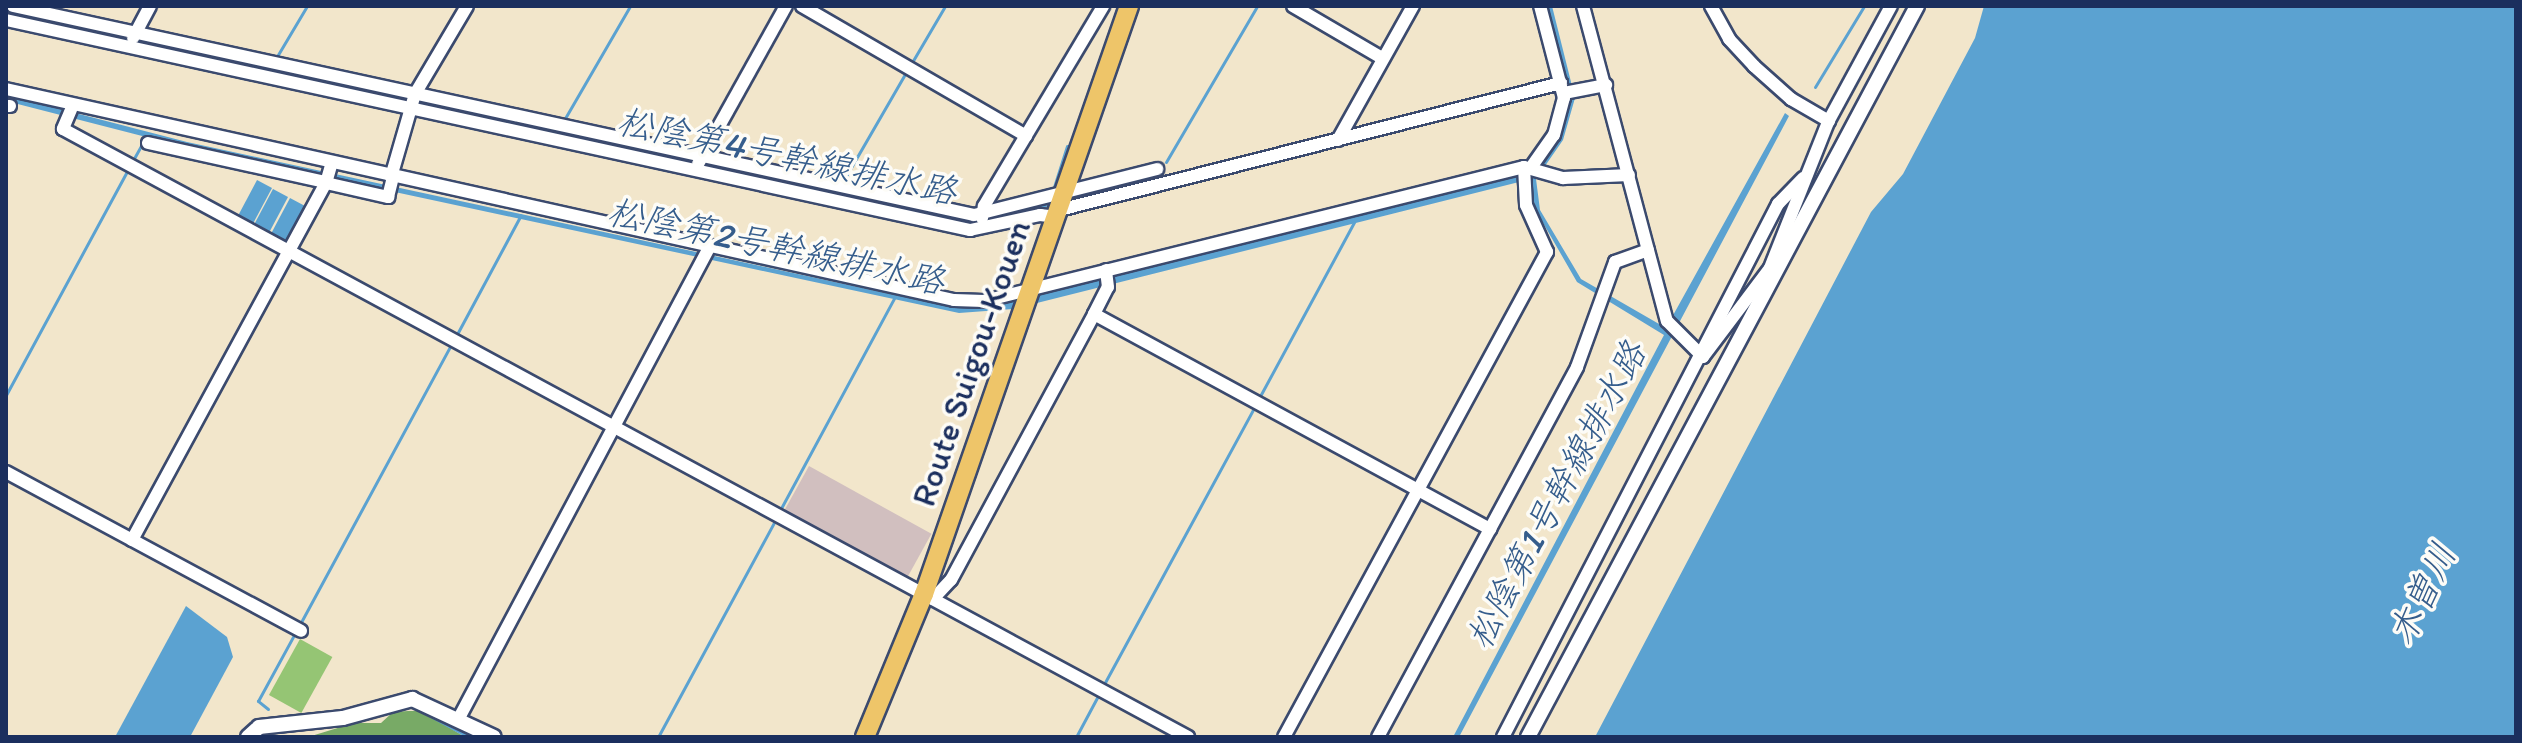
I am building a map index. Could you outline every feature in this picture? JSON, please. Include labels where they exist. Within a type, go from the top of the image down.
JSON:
[{"type":"main road","name":"Route Suigou-Kouen","points":[[865,737],[929,596],[1129,6]]},
{"type":"street","points":[[13,6],[133,41],[412,102]]},
{"type":"street","points":[[133,41],[150,6]]},
{"type":"street","points":[[391,182],[412,102],[467,6]]},
{"type":"street","points":[[698,164],[786,6]]},
{"type":"street","points":[[802,6],[1026,136]]},
{"type":"street","points":[[983,221],[1026,136],[1103,6]]},
{"type":"street","points":[[1293,6],[1382,58]]},
{"type":"street","points":[[1338,136],[1413,6]]},
{"type":"street","points":[[1284,737],[1547,252],[1526,205],[1530,170],[1554,135],[1567,90],[1540,6]]},
{"type":"street","points":[[1583,6],[1672,328],[1703,357]]},
{"type":"street","points":[[1711,6],[1729,39],[1754,66],[1791,99],[1829,121]]},
{"type":"street","points":[[1503,737],[1703,357],[1772,269],[1804,178],[1829,121],[1891,6]]},
{"type":"street","points":[[1528,737],[1772,269],[1917,6]]},
{"type":"street","points":[[6,20],[133,41],[698,164],[983,221],[1040,215],[1061,203],[1157,169]]},
{"type":"street","points":[[983,221],[1338,136],[1606,85]]},
{"type":"street","points":[[6,89],[157,138],[328,175],[391,182]]},
{"type":"street","points":[[71,112],[63,129],[1188,737]]},
{"type":"street","points":[[157,138],[328,175],[391,182],[708,252],[954,300],[984,301],[1029,297],[1530,170],[1584,180],[1629,175]]},
{"type":"street","points":[[132,540],[289,253],[328,175]]},
{"type":"street","points":[[1703,357],[1706,341],[1778,204],[1804,178]]},
{"type":"street","points":[[1378,737],[1577,367],[1606,297],[1615,262],[1648,250]]},
{"type":"street","points":[[459,718],[708,252]]},
{"type":"street","points":[[929,596],[951,580],[1094,314],[1107,277]]},
{"type":"street","points":[[1094,314],[1490,529]]},
{"type":"street","points":[[6,472],[301,631]]},
{"type":"street","points":[[248,737],[259,727],[343,718],[412,699],[459,718],[494,737]]},
{"type":"shaded area","points":[[809,466],[931,534],[905,582],[782,514]]},
{"type":"green space","points":[[300,639],[332,657],[301,713],[269,695]]},
{"type":"green space","points":[[421,711],[465,737],[308,737],[354,723],[381,723],[393,712]]},
{"type":"water","points":[[1547,6],[1552,6],[1575,98],[1563,140],[1536,179],[1540,210],[1581,279],[1666,328],[1785,113],[1789,116],[1459,737],[1453,737],[1664,335],[1577,282],[1535,209],[1531,179],[1013,309],[959,313],[185,147],[6,101],[6,95],[187,142],[946,306],[981,308],[1533,173],[1559,136],[1570,101]]},
{"type":"water","name":"木曽川","points":[[1984,6],[2516,6],[2516,737],[1595,737],[1871,212],[1903,174],[1975,38]]},
{"type":"water","points":[[257,180],[272,188],[252,226],[237,218]]},
{"type":"water","points":[[273,189],[288,197],[268,235],[253,227]]},
{"type":"water","points":[[290,198],[305,206],[285,244],[270,236]]},
{"type":"water","points":[[186,606],[227,637],[233,657],[190,737],[115,737]]},
{"type":"waterway","points":[[276,58],[307,6]]},
{"type":"waterway","points":[[564,120],[630,6]]},
{"type":"waterway","points":[[911,64],[945,6]]},
{"type":"waterway","points":[[1166,162],[1257,6]]},
{"type":"waterway","points":[[1815,87],[1864,6]]},
{"type":"waterway","name":"松陰第4号幹線排水路","points":[[6,11],[310,80]]},
{"type":"waterway","points":[[842,183],[906,72]]},
{"type":"waterway","name":"松陰第4号幹線排水路","points":[[556,134],[694,163]]},
{"type":"waterway","points":[[132,162],[147,135]]},
{"type":"waterway","points":[[1054,187],[1067,146]]},
{"type":"waterway","name":"松陰第4号幹線排水路","points":[[701,164],[979,221]]},
{"type":"waterway","points":[[6,395],[128,169]]},
{"type":"waterway","name":"松陰第4号幹線排水路","points":[[1068,199],[1194,170]]},
{"type":"waterway","name":"松陰第4号幹線排水路","points":[[987,219],[1053,203]]},
{"type":"waterway","points":[[456,336],[521,215]]},
{"type":"waterway","points":[[1259,398],[1354,222]]},
{"type":"waterway","name":"松陰第2号幹線排水路","points":[[779,512],[895,297]]},
{"type":"waterway","points":[[300,624],[452,343]]},
{"type":"waterway","points":[[1103,686],[1255,406]]},
{"type":"waterway","points":[[1500,497],[1541,421]]},
{"type":"waterway","points":[[658,737],[776,519]]},
{"type":"waterway","points":[[1449,591],[1476,541]]},
{"type":"waterway","points":[[1411,661],[1440,607]]},
{"type":"waterway","points":[[268,709],[258,701],[295,633]]},
{"type":"waterway","points":[[1370,737],[1408,667]]},
{"type":"waterway","points":[[1076,737],[1099,694]]},
{"type":"waterway","points":[[425,713],[469,737]]},
{"type":"water label","name":"松陰第1号幹線排水路","points":[[1556,495]]}]
